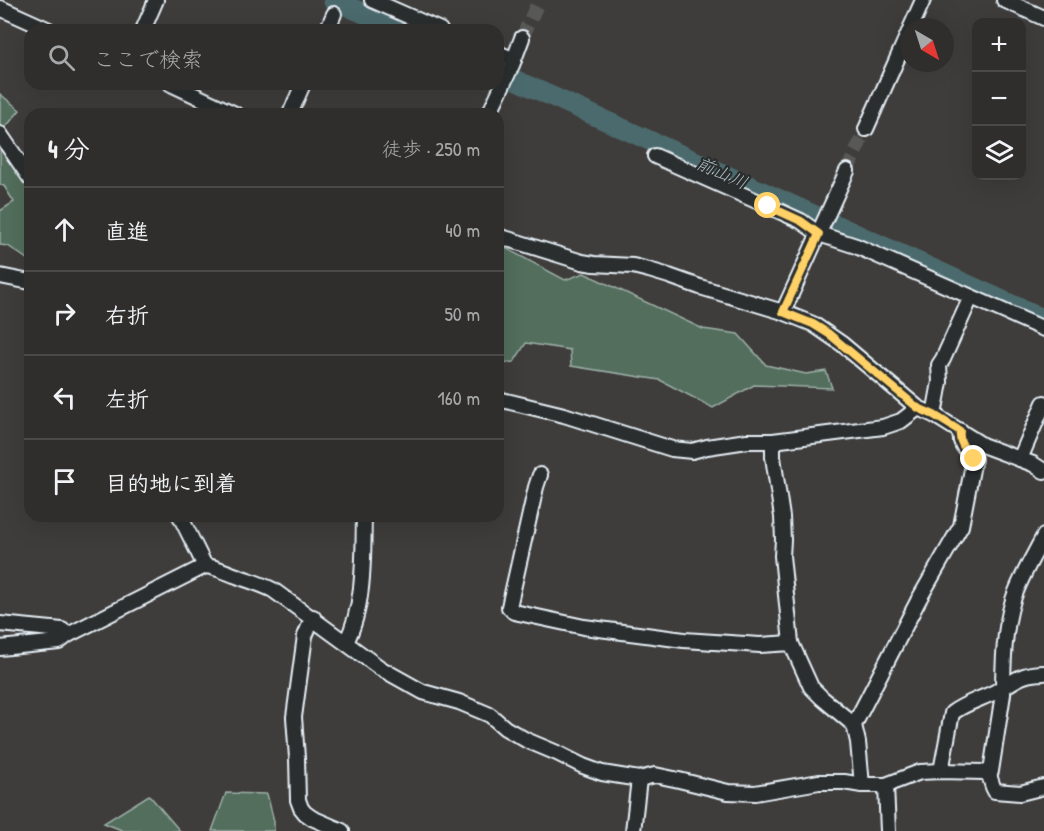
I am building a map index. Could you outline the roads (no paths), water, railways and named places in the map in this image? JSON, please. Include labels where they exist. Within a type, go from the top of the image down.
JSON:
[{"type":"street","points":[[145,24],[156,0]]},
{"type":"street","points":[[372,0],[426,24]]},
{"type":"street","points":[[915,18],[923,0]]},
{"type":"street","points":[[1004,0],[1044,18]]},
{"type":"street","points":[[0,8],[36,24]]},
{"type":"street","points":[[330,24],[334,14]]},
{"type":"street","points":[[504,82],[522,38]]},
{"type":"street","points":[[866,129],[900,52]]},
{"type":"street","points":[[504,57],[513,62]]},
{"type":"street","points":[[184,90],[222,108]]},
{"type":"street","points":[[293,108],[300,90]]},
{"type":"street","points":[[492,108],[500,90]]},
{"type":"street","points":[[0,134],[24,169]]},
{"type":"street","points":[[655,156],[1044,330]]},
{"type":"street","points":[[783,312],[847,171]]},
{"type":"street","points":[[504,238],[582,262],[633,266],[649,270],[783,312],[813,324],[829,334],[918,408],[934,415],[982,445],[1044,471]]},
{"type":"street","points":[[0,276],[24,281]]},
{"type":"street","points":[[934,415],[940,382],[939,365],[971,297]]},
{"type":"street","points":[[504,400],[564,415],[672,449],[692,451],[747,441],[772,441],[883,427],[901,421],[918,408]]},
{"type":"street","points":[[1020,459],[1044,403]]},
{"type":"street","points":[[960,431],[959,439],[974,459]]},
{"type":"street","points":[[772,441],[782,518],[782,556],[791,643],[811,687],[854,725],[862,785]]},
{"type":"street","points":[[974,459],[990,457],[998,451]]},
{"type":"street","points":[[854,725],[919,599],[961,526],[974,459]]},
{"type":"street","points":[[540,475],[509,607],[514,612],[584,627],[684,640],[760,645],[791,643]]},
{"type":"street","points":[[183,522],[205,566]]},
{"type":"street","points":[[345,642],[358,606],[364,522]]},
{"type":"street","points":[[1044,536],[1026,569],[1013,601],[1003,663],[1003,694],[989,775],[995,791],[1020,793],[1044,787]]},
{"type":"street","points":[[0,648],[59,642],[68,635],[205,566],[212,566],[261,583],[273,590],[380,668],[423,692],[459,702],[490,715],[505,728],[526,740],[602,773],[639,779],[654,775],[728,792],[771,791],[819,782],[886,785],[920,772],[984,772],[989,775]]},
{"type":"street","points":[[313,617],[305,636],[294,717],[298,800],[301,808],[312,818],[342,831]]},
{"type":"street","points":[[0,624],[62,630],[68,635]]},
{"type":"street","points":[[941,771],[952,713],[1014,679],[1032,674],[1044,674]]},
{"type":"street","points":[[633,831],[639,779]]},
{"type":"street","points":[[886,785],[888,831]]},
{"type":"waterway","name":"前山川","points":[[333,0],[388,24]]},
{"type":"waterway","name":"前山川","points":[[504,75],[1044,319]]},
{"type":"tunnel","points":[[522,38],[539,0]]},
{"type":"tunnel","points":[[847,171],[866,129]]}]
